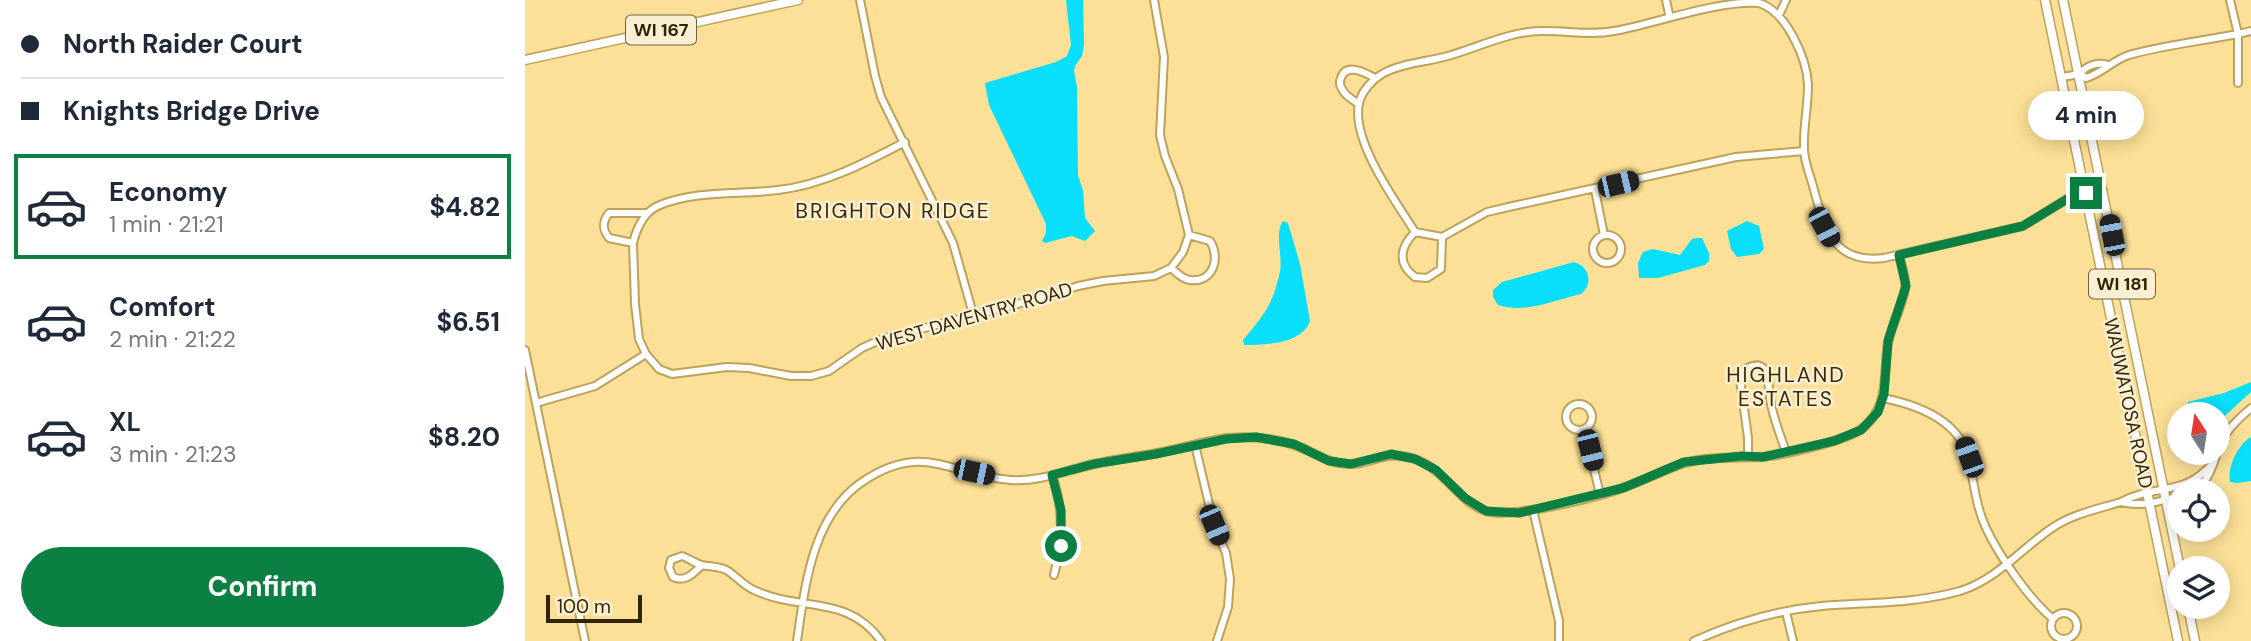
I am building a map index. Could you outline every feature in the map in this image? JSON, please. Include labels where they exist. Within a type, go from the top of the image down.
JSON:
[{"type":"main road","name":"WI 167","points":[[525,60],[798,0]]},
{"type":"main road","name":"WAUWATOSA ROAD","points":[[2045,0],[2178,641]]},
{"type":"main road","name":"WAUWATOSA ROAD","points":[[2063,0],[2177,556]]},
{"type":"main road","points":[[2190,619],[2195,641]]},
{"type":"street","points":[[860,0],[881,97],[953,243],[973,314]]},
{"type":"street","points":[[1154,0],[1164,57],[1160,135],[1184,208],[1189,235],[1183,252],[1171,268],[1188,280],[1199,280],[1208,275],[1215,266],[1217,255],[1210,241],[1189,235]]},
{"type":"street","points":[[1666,0],[1669,14]]},
{"type":"street","points":[[1779,15],[1786,0]]},
{"type":"street","points":[[2230,0],[2238,34],[2238,83]]},
{"type":"street","points":[[1804,151],[1737,157],[1487,212],[1442,237],[1415,232],[1381,177],[1362,135],[1359,104],[1375,78],[1392,69],[1463,52],[1513,34],[1540,31],[1603,33],[1719,3],[1756,1],[1779,15],[1791,34],[1808,82],[1804,151],[1824,227],[1831,239],[1854,257],[1871,260],[1899,255],[2023,226],[2072,196],[2103,190]]},
{"type":"street","points":[[2062,77],[2080,74],[2087,78],[2099,75],[2108,65],[2127,56],[2251,32]]},
{"type":"street","points":[[1359,104],[1342,91],[1341,77],[1347,71],[1355,69],[1375,78]]},
{"type":"street","points":[[536,403],[595,386],[646,354],[636,324],[633,243],[646,213],[659,205],[696,195],[782,190],[827,178],[905,142]]},
{"type":"street","points":[[1595,190],[1604,235]]},
{"type":"street","points":[[633,243],[609,238],[604,231],[604,220],[609,213],[646,213]]},
{"type":"street","points":[[1415,232],[1406,240],[1402,251],[1403,263],[1415,277],[1427,278],[1441,269],[1442,237]]},
{"type":"street","points":[[1604,235],[1617,239],[1622,247],[1620,256],[1609,264],[1596,258],[1593,249],[1596,240],[1604,235]]},
{"type":"street","points":[[797,641],[812,559],[826,521],[845,496],[860,483],[880,471],[906,462],[936,462],[1011,480],[1052,475],[1094,464],[1226,439],[1256,437],[1294,444],[1329,461],[1351,464],[1391,454],[1415,459],[1436,470],[1465,498],[1486,511],[1519,513],[1623,488],[1684,462],[1763,457],[1834,441],[1861,430],[1878,412],[1883,398],[1888,341],[1906,286],[1899,255]]},
{"type":"street","name":"WEST DAVENTRY ROAD","points":[[646,354],[659,369],[672,373],[727,367],[811,376],[829,371],[862,348],[882,339],[1052,295],[1077,286],[1154,276],[1171,268]]},
{"type":"street","points":[[525,350],[585,641]]},
{"type":"street","points":[[1748,457],[1740,379],[1742,371],[1751,365],[1760,366],[1769,378],[1771,404],[1786,452]]},
{"type":"street","points":[[1883,398],[1905,402],[1936,416],[1950,427],[1963,443],[1969,457],[1977,502],[1986,529],[2038,607],[2053,619]]},
{"type":"street","points":[[1583,405],[1591,412],[1590,424],[1584,429],[1576,429],[1567,420],[1568,412],[1574,406],[1583,405]]},
{"type":"street","points":[[2230,428],[2251,408]]},
{"type":"street","points":[[1584,429],[1600,494]]},
{"type":"street","points":[[1195,445],[1214,525],[1226,554],[1230,579],[1228,607],[1217,641]]},
{"type":"street","points":[[1694,641],[1728,626],[1786,612],[1820,606],[1924,600],[1981,583],[2054,527],[2085,512],[2133,496],[2191,483],[2210,466]]},
{"type":"street","points":[[1052,475],[1058,491],[1063,527],[1054,575]]},
{"type":"street","points":[[2121,502],[2133,505],[2165,500]]},
{"type":"street","points":[[1533,510],[1559,621],[1559,641]]},
{"type":"street","points":[[702,565],[686,578],[679,579],[673,577],[669,568],[671,560],[682,556],[702,565],[726,569],[754,590],[857,616],[871,626],[881,641]]},
{"type":"street","points":[[1786,612],[1793,641]]},
{"type":"street","points":[[2060,614],[2073,616],[2077,623],[2076,632],[2066,639],[2058,637],[2051,627],[2053,619],[2060,614]]},
{"type":"water","points":[[1066,0],[1083,0],[1084,45],[1074,71],[1077,87],[1078,176],[1083,190],[1085,218],[1095,231],[1085,241],[1072,236],[1045,243],[1042,241],[1046,224],[989,105],[985,83],[1056,62],[1067,56],[1071,45]]},
{"type":"water","points":[[1283,221],[1288,223],[1300,264],[1310,321],[1306,329],[1291,339],[1244,345],[1243,340],[1262,316],[1274,293],[1281,265],[1279,232]]},
{"type":"water","points":[[1747,221],[1759,226],[1764,249],[1759,254],[1737,257],[1731,249],[1727,231]]},
{"type":"water","points":[[1702,238],[1709,253],[1709,261],[1705,265],[1658,278],[1639,278],[1638,263],[1643,252],[1653,249],[1680,255],[1692,239]]},
{"type":"water","points":[[1574,262],[1583,267],[1588,276],[1588,285],[1581,294],[1519,308],[1498,305],[1493,297],[1493,290],[1502,282]]},
{"type":"water","points":[[2251,382],[2251,392],[2230,411],[2230,402],[2188,402],[2224,393]]},
{"type":"water","points":[[2251,437],[2251,481],[2230,482],[2230,470],[2246,440]]},
{"type":"district","name":"BRIGHTON RIDGE","points":[[893,211]]},
{"type":"district","name":"HIGHLAND ESTATES","points":[[1786,387]]},
{"type":"route","points":[[1061,546],[1061,510],[1052,475],[1094,464],[1226,439],[1256,437],[1294,444],[1329,461],[1351,464],[1391,454],[1415,459],[1436,470],[1465,498],[1486,511],[1519,513],[1623,488],[1684,462],[1742,456],[1763,457],[1834,441],[1861,430],[1878,412],[1884,394],[1888,341],[1906,286],[1899,255],[2023,226],[2072,196],[2086,193]]}]
